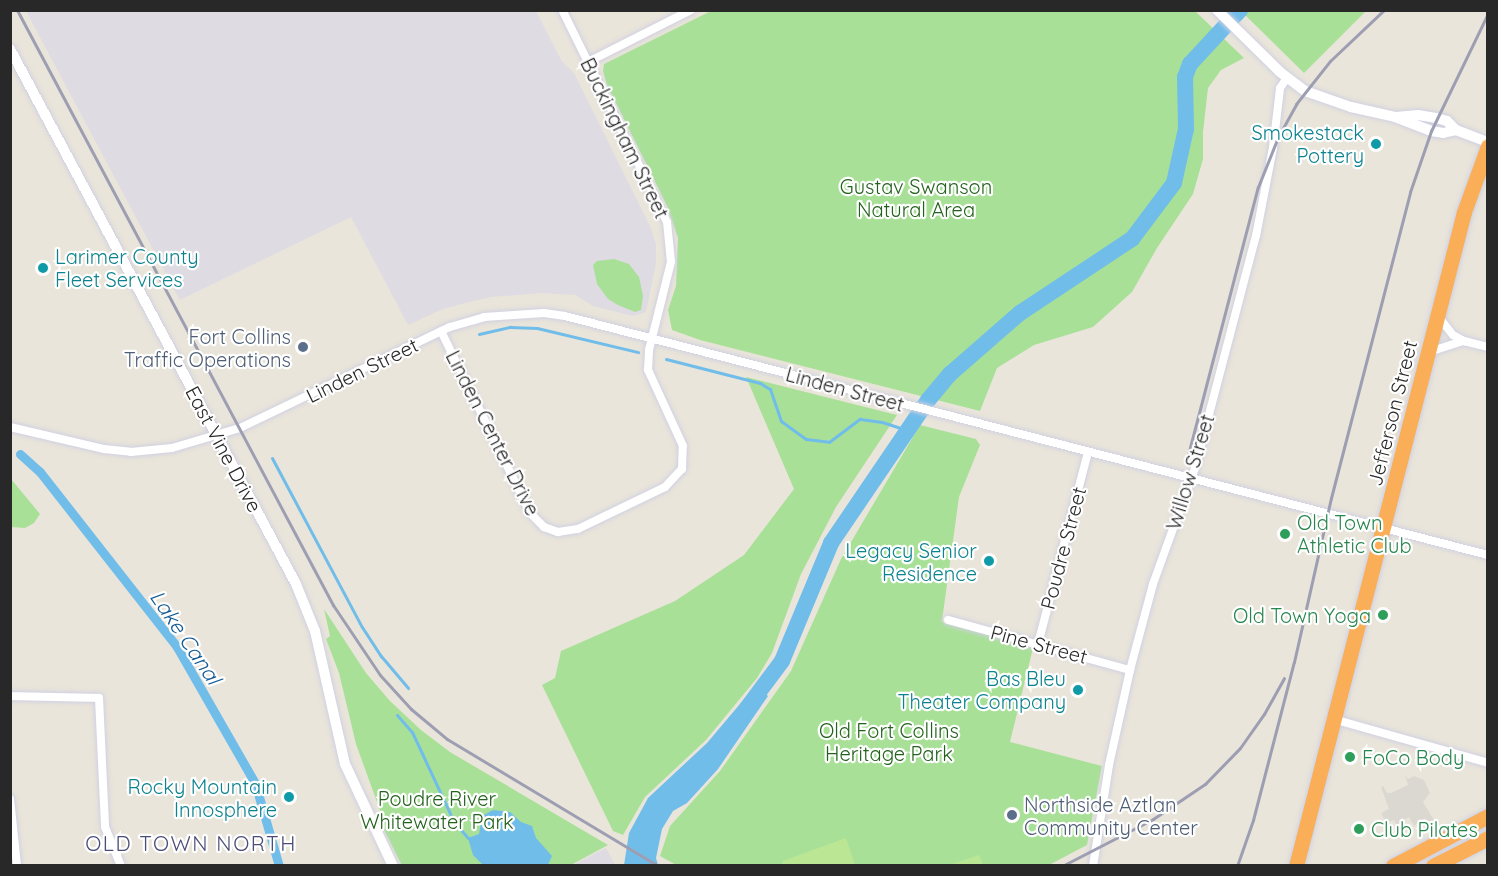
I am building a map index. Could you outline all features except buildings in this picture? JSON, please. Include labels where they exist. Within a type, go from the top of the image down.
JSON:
[{"type":"highway","name":"Jefferson Street","points":[[1296,866],[1299,846],[1464,212],[1488,144]]},
{"type":"highway","points":[[1392,866],[1488,816]]},
{"type":"highway","points":[[1433,866],[1488,838]]},
{"type":"highway","points":[[1286,866],[1299,846]]},
{"type":"main road","points":[[1217,10],[1287,78],[1316,96],[1395,117],[1418,115],[1436,118],[1488,144]]},
{"type":"main road","name":"East Vine Drive","points":[[10,49],[309,611],[345,764],[393,866]]},
{"type":"street","name":"Buckingham Street","points":[[562,10],[661,209],[670,235],[671,262],[653,339]]},
{"type":"street","points":[[588,62],[691,10]]},
{"type":"street","name":"Willow Street","points":[[1093,866],[1109,765],[1130,670],[1153,584],[1191,479],[1256,236],[1273,148],[1280,87],[1287,78]]},
{"type":"street","name":"Linden Street","points":[[10,427],[73,443],[131,452],[172,448],[240,428],[441,331],[484,316],[529,312],[565,316],[1383,530],[1488,555]]},
{"type":"street","points":[[1438,316],[1448,331],[1464,341],[1488,347]]},
{"type":"street","name":"Linden Center Drive","points":[[441,331],[530,513],[544,527],[558,532],[578,529],[666,487],[682,469],[683,446],[648,370],[648,357],[653,339]]},
{"type":"street","points":[[1429,352],[1445,344],[1464,341]]},
{"type":"street","name":"Poudre Street","points":[[1038,644],[1088,452]]},
{"type":"street","name":"Pine Street","points":[[948,620],[1130,670]]},
{"type":"street","points":[[10,696],[99,698],[105,827],[122,866]]},
{"type":"street","points":[[1333,719],[1486,764]]},
{"type":"street","points":[[10,799],[17,866]]},
{"type":"shaded area","points":[[26,11],[536,11],[561,60],[574,73],[651,228],[656,244],[656,264],[646,312],[633,316],[593,306],[575,295],[541,293],[491,297],[465,303],[443,309],[408,325],[351,217],[180,300]]},
{"type":"shaded area","points":[[1405,775],[1408,779],[1414,776],[1424,780],[1430,793],[1423,802],[1434,820],[1428,823],[1425,818],[1414,826],[1409,817],[1404,820],[1406,825],[1402,828],[1403,838],[1394,820],[1386,823],[1381,813],[1389,809],[1381,787],[1383,786],[1387,793],[1391,793],[1408,785]]},
{"type":"shaded area","points":[[606,848],[615,865],[573,865]]},
{"type":"green space","name":"Gustav Swanson Natural Area","points":[[711,11],[1195,11],[1244,58],[1221,70],[1208,88],[1203,132],[1203,159],[1193,194],[1157,248],[1132,292],[1093,327],[1034,345],[997,368],[980,411],[700,340],[672,330],[668,310],[676,286],[678,238],[667,206],[607,85],[603,71],[604,64]]},
{"type":"green space","points":[[1241,11],[1366,11],[1304,73]]},
{"type":"green space","points":[[614,259],[629,264],[639,277],[643,296],[641,310],[635,312],[618,305],[608,299],[597,284],[593,265],[597,261]]},
{"type":"green space","points":[[746,377],[897,415],[836,507],[801,574],[772,653],[757,678],[706,740],[645,797],[623,835],[613,831],[542,685],[555,678],[561,651],[675,601],[744,555],[794,489]]},
{"type":"green space","name":"Old Fort Collins Heritage Park","points":[[920,425],[976,439],[980,445],[959,497],[942,621],[1033,648],[1010,742],[1102,766],[1087,845],[1047,866],[678,866],[660,856],[670,826],[720,771],[791,671],[841,559]]},
{"type":"green space","points":[[11,479],[40,514],[34,523],[25,528],[11,527]]},
{"type":"green space","name":"Poudre River Whitewater Park","points":[[324,609],[366,673],[390,701],[421,730],[450,752],[608,845],[571,865],[401,864],[381,824],[382,816],[356,744],[339,673],[326,639],[330,636]]},
{"type":"green space","points":[[846,838],[855,865],[782,865],[783,861]]},
{"type":"green space","points":[[979,855],[983,865],[950,865]]},
{"type":"water","points":[[756,685],[768,696],[718,769],[687,803],[673,811],[662,829],[656,858],[658,865],[624,865],[629,833],[648,798],[707,743]]},
{"type":"water","points":[[493,810],[510,812],[521,822],[532,826],[536,838],[552,856],[548,865],[483,865],[473,855],[468,838],[479,834],[482,816]]},
{"type":"waterway","points":[[747,708],[782,661],[831,543],[929,399],[950,374],[1020,313],[1132,239],[1174,183],[1186,129],[1185,77],[1190,64],[1240,10]]},
{"type":"waterway","points":[[479,334],[510,327],[537,328],[638,352]]},
{"type":"waterway","points":[[666,359],[760,383],[770,389],[781,421],[806,439],[829,442],[860,419],[882,422],[907,430]]},
{"type":"waterway","name":"Lake Canal","points":[[20,454],[40,472],[177,647],[255,783],[279,866]]},
{"type":"waterway","points":[[272,458],[362,627],[381,656],[408,688]]},
{"type":"waterway","points":[[397,715],[412,732],[454,822],[468,838]]},
{"type":"railway","points":[[17,10],[333,605],[380,675],[411,709],[447,739],[658,866]]},
{"type":"railway","points":[[1188,455],[1258,187],[1278,137],[1296,104],[1330,61],[1384,10]]},
{"type":"railway","points":[[1237,866],[1253,820],[1294,662],[1331,498],[1410,192],[1431,131],[1488,13]]},
{"type":"railway","points":[[1062,866],[1153,819],[1205,784],[1240,748],[1264,714],[1284,678]]},
{"type":"place","name":"Smokestack Pottery","points":[[1376,144]]},
{"type":"place","name":"Larimer County Fleet Services","points":[[43,268]]},
{"type":"place","name":"Fort Collins Traffic Operations","points":[[303,347]]},
{"type":"place","name":"Old Town Athletic Club","points":[[1285,534]]},
{"type":"place","name":"Legacy Senior Residence","points":[[989,561]]},
{"type":"place","name":"Old Town Yoga","points":[[1383,615]]},
{"type":"place","name":"Bas Bleu Theater Company","points":[[1078,690]]},
{"type":"place","name":"FoCo Body","points":[[1350,757]]},
{"type":"place","name":"Rocky Mountain Innosphere","points":[[289,797]]},
{"type":"place","name":"Northside Aztlan Community Center","points":[[1012,815]]},
{"type":"place","name":"Club Pilates","points":[[1359,829]]},
{"type":"district","name":"OLD TOWN NORTH","points":[[191,843]]}]
